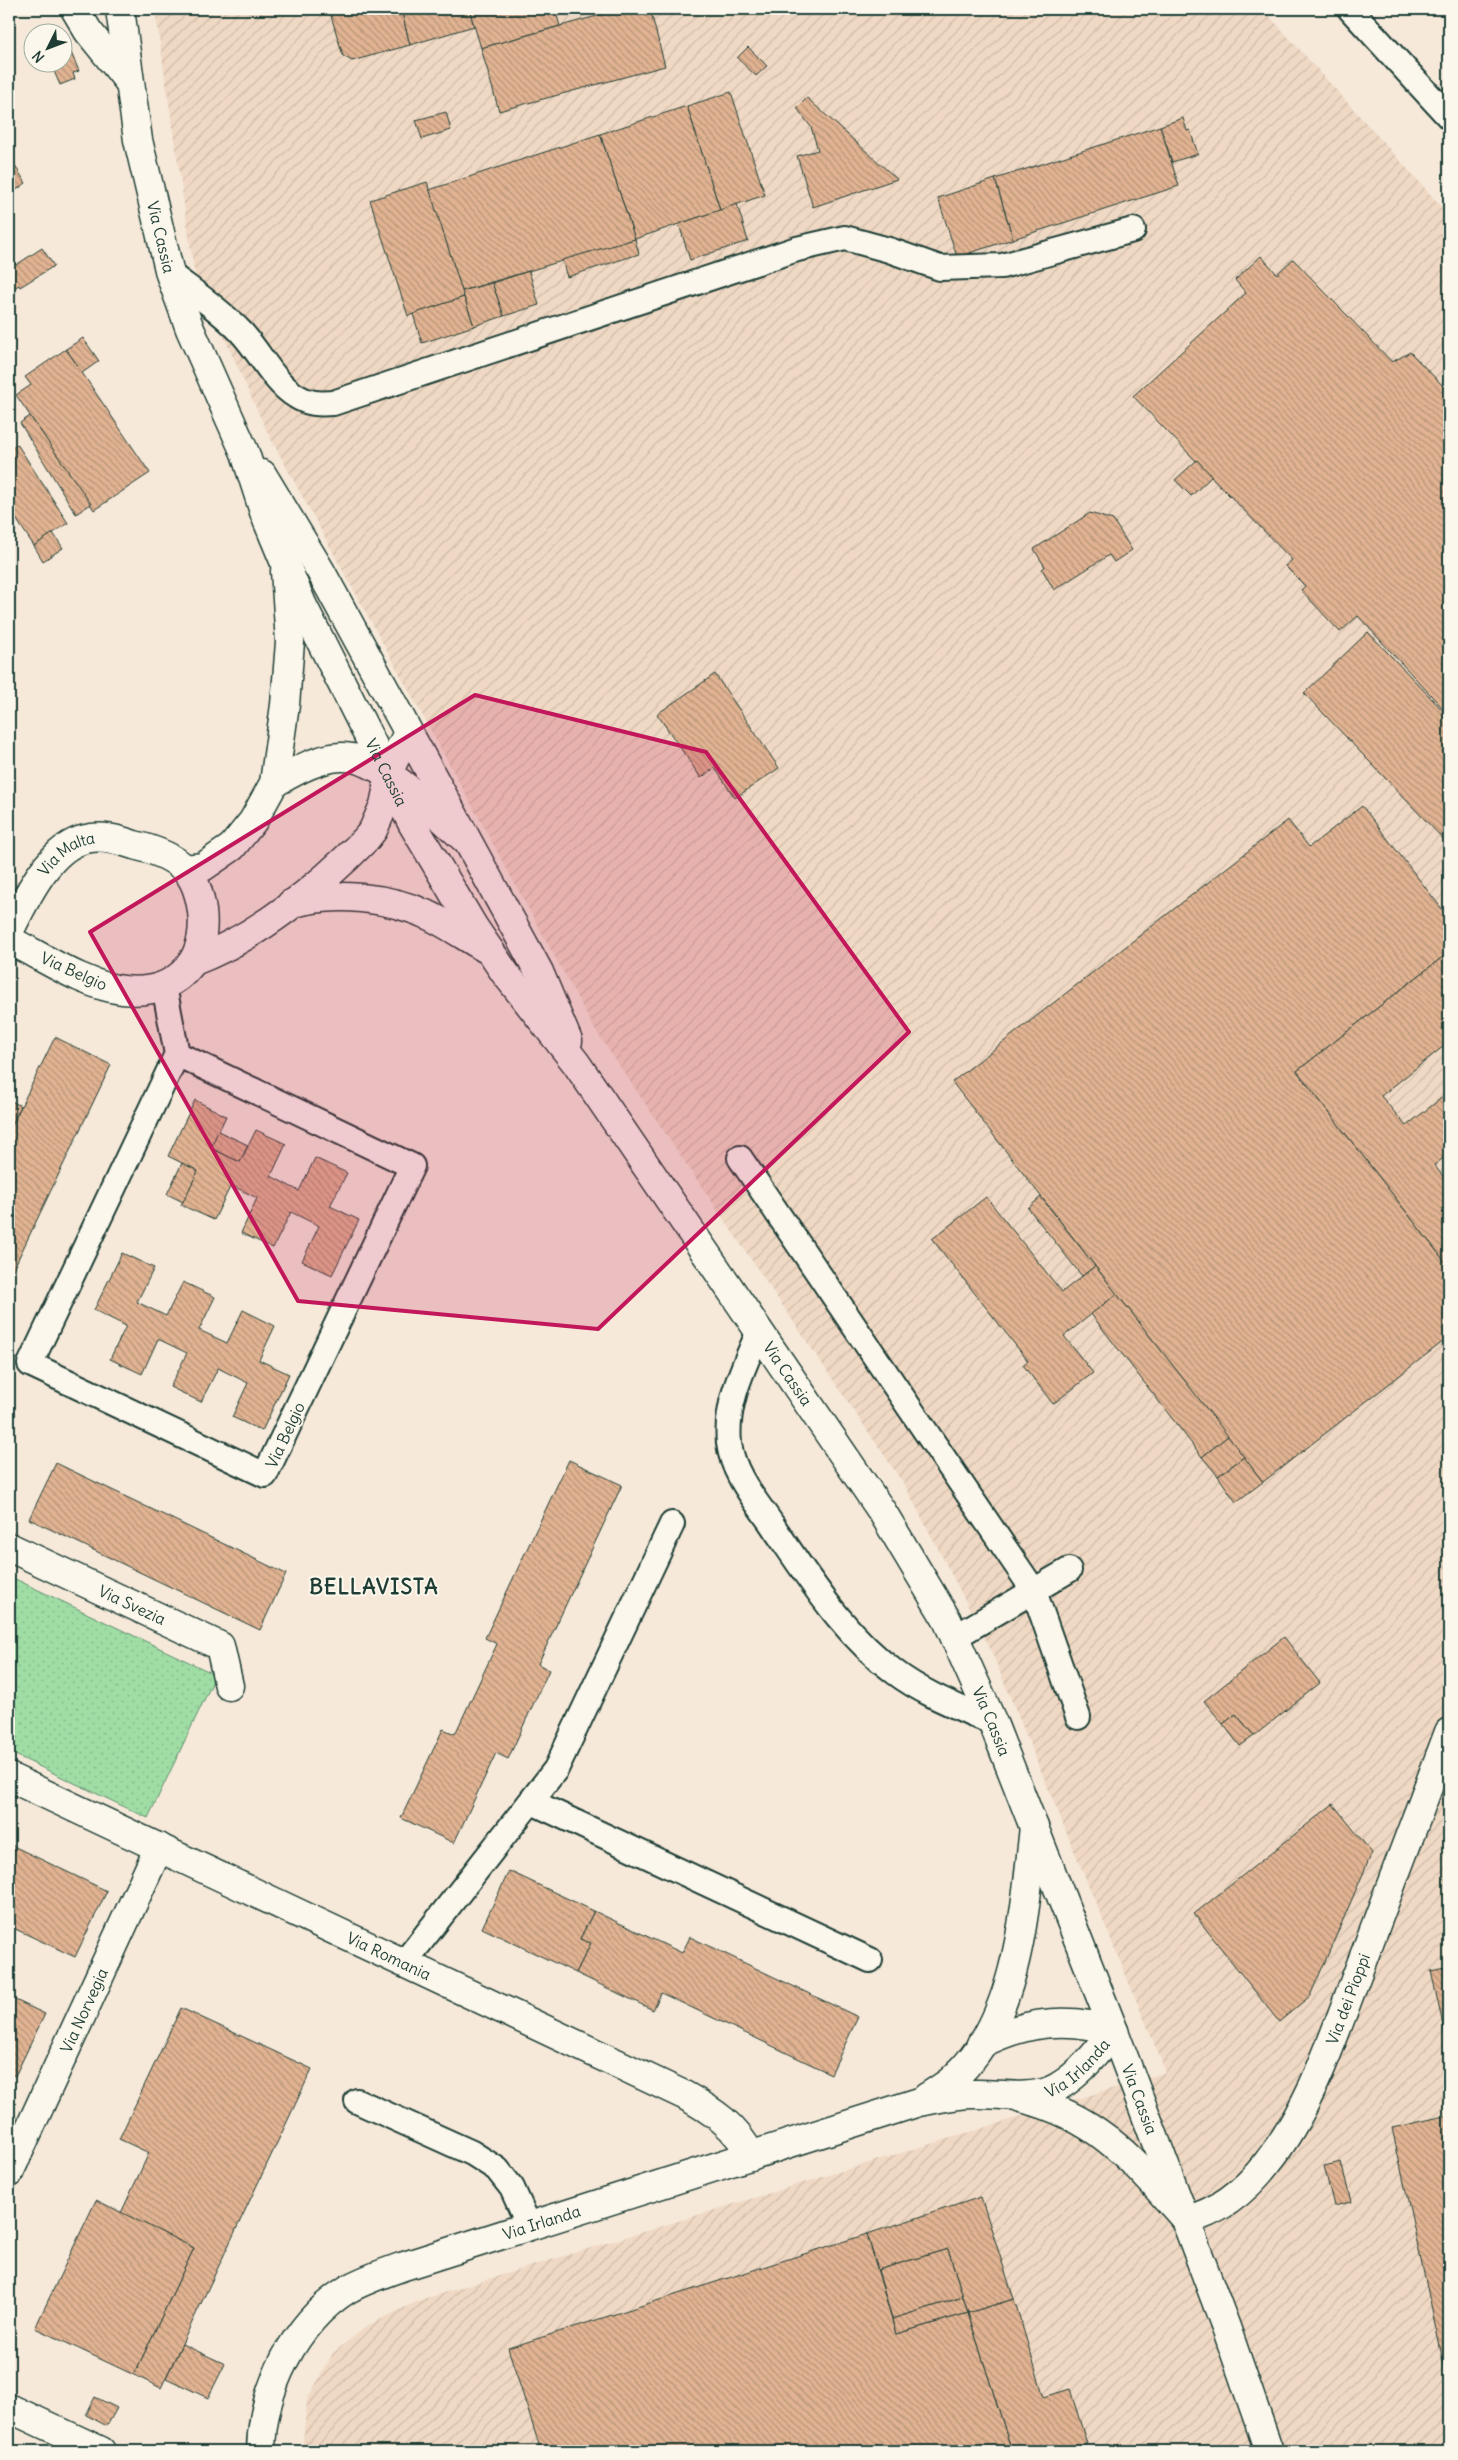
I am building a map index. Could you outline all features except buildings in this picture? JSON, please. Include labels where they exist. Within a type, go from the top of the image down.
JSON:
[{"type":"street","points":[[75,9],[88,31],[129,82]]},
{"type":"street","name":"Via Cassia","points":[[120,9],[129,82],[145,171],[170,274],[190,329],[245,453],[265,515],[284,564],[322,646],[387,774],[454,894],[490,951],[523,997],[576,1063],[883,1513],[911,1556],[955,1637],[993,1723],[1114,2031],[1186,2220],[1269,2451]]},
{"type":"street","name":"Via Cassia","points":[[245,453],[284,508],[539,972],[576,1063]]},
{"type":"street","points":[[185,869],[202,867],[232,847],[253,821],[274,783],[285,706],[290,642],[284,564]]},
{"type":"street","name":"Via Malta","points":[[164,986],[177,978],[194,961],[228,946],[290,905],[355,850],[373,830],[386,798],[387,774],[408,734]]},
{"type":"street","points":[[274,783],[319,761],[341,757],[361,761],[387,774],[412,790],[466,840]]},
{"type":"street","name":"Via Malta","points":[[9,932],[36,882],[66,847],[80,840],[98,838],[126,842],[168,858],[185,869],[199,893],[203,917],[200,947],[194,961]]},
{"type":"street","name":"Via Malta","points":[[290,905],[303,901],[336,898],[399,906],[429,916],[490,951]]},
{"type":"street","name":"Via Belgio","points":[[9,940],[101,985],[134,991],[164,986]]},
{"type":"street","name":"Via Svezia","points":[[9,1547],[220,1646],[229,1686]]},
{"type":"street","name":"Via dei Pioppi","points":[[1186,2220],[1208,2215],[1243,2190],[1279,2147],[1302,2106],[1331,2043],[1449,1732]]},
{"type":"street","name":"Via Romania","points":[[9,1777],[692,2099],[730,2126],[742,2139],[751,2156]]},
{"type":"street","name":"Via Irlanda","points":[[920,2102],[955,2077],[969,2062],[981,2044],[1002,2001],[1013,1969],[1022,1923],[1034,1827]]},
{"type":"street","name":"Via Norvegia","points":[[9,2173],[159,1848]]},
{"type":"street","name":"Via Irlanda","points":[[261,2451],[263,2420],[270,2392],[279,2371],[299,2337],[325,2307],[356,2285],[388,2271],[920,2102],[970,2094],[1014,2096],[1038,2094],[1057,2087],[1074,2076],[1114,2031],[1078,2022],[1046,2023],[1010,2030],[981,2044]]},
{"type":"street","name":"Via Irlanda","points":[[1014,2096],[1058,2108],[1105,2136],[1144,2173],[1186,2220]]},
{"type":"street","points":[[9,2408],[101,2451]]},
{"type":"lane","points":[[1350,9],[1449,116]]},
{"type":"lane","points":[[170,274],[220,310],[243,333],[284,386],[294,395],[307,402],[319,404],[333,403],[797,249],[846,238],[890,250],[940,268],[1002,266],[1133,230]]},
{"type":"lane","points":[[164,986],[177,1054]]},
{"type":"lane","name":"Via Belgio","points":[[177,1054],[412,1166],[265,1475],[30,1364],[177,1054]]},
{"type":"lane","points":[[740,1158],[1034,1591],[1078,1717]]},
{"type":"lane","points":[[758,1331],[735,1391],[728,1426],[731,1456],[744,1483],[827,1604],[866,1647],[897,1674],[993,1723]]},
{"type":"lane","points":[[404,1963],[556,1769],[672,1524]]},
{"type":"lane","points":[[955,1637],[1069,1570]]},
{"type":"lane","points":[[532,1802],[870,1960]]},
{"type":"lane","points":[[357,2101],[472,2153],[497,2169],[512,2188],[529,2226]]},
{"type":"highlighted area","points":[[475,695],[706,752],[909,1032],[598,1329],[298,1301],[90,932]]},
{"type":"shaded area","points":[[175,9],[1263,9],[1449,215],[1449,2451],[302,2451],[307,2400],[333,2353],[367,2326],[420,2300],[1166,2072],[989,1646],[905,1486],[595,1030],[267,432],[194,271],[156,17]]},
{"type":"green space","points":[[9,1576],[216,1675],[148,1818],[9,1752]]},
{"type":"district","name":"BELLAVISTA","points":[[374,1586]]}]
